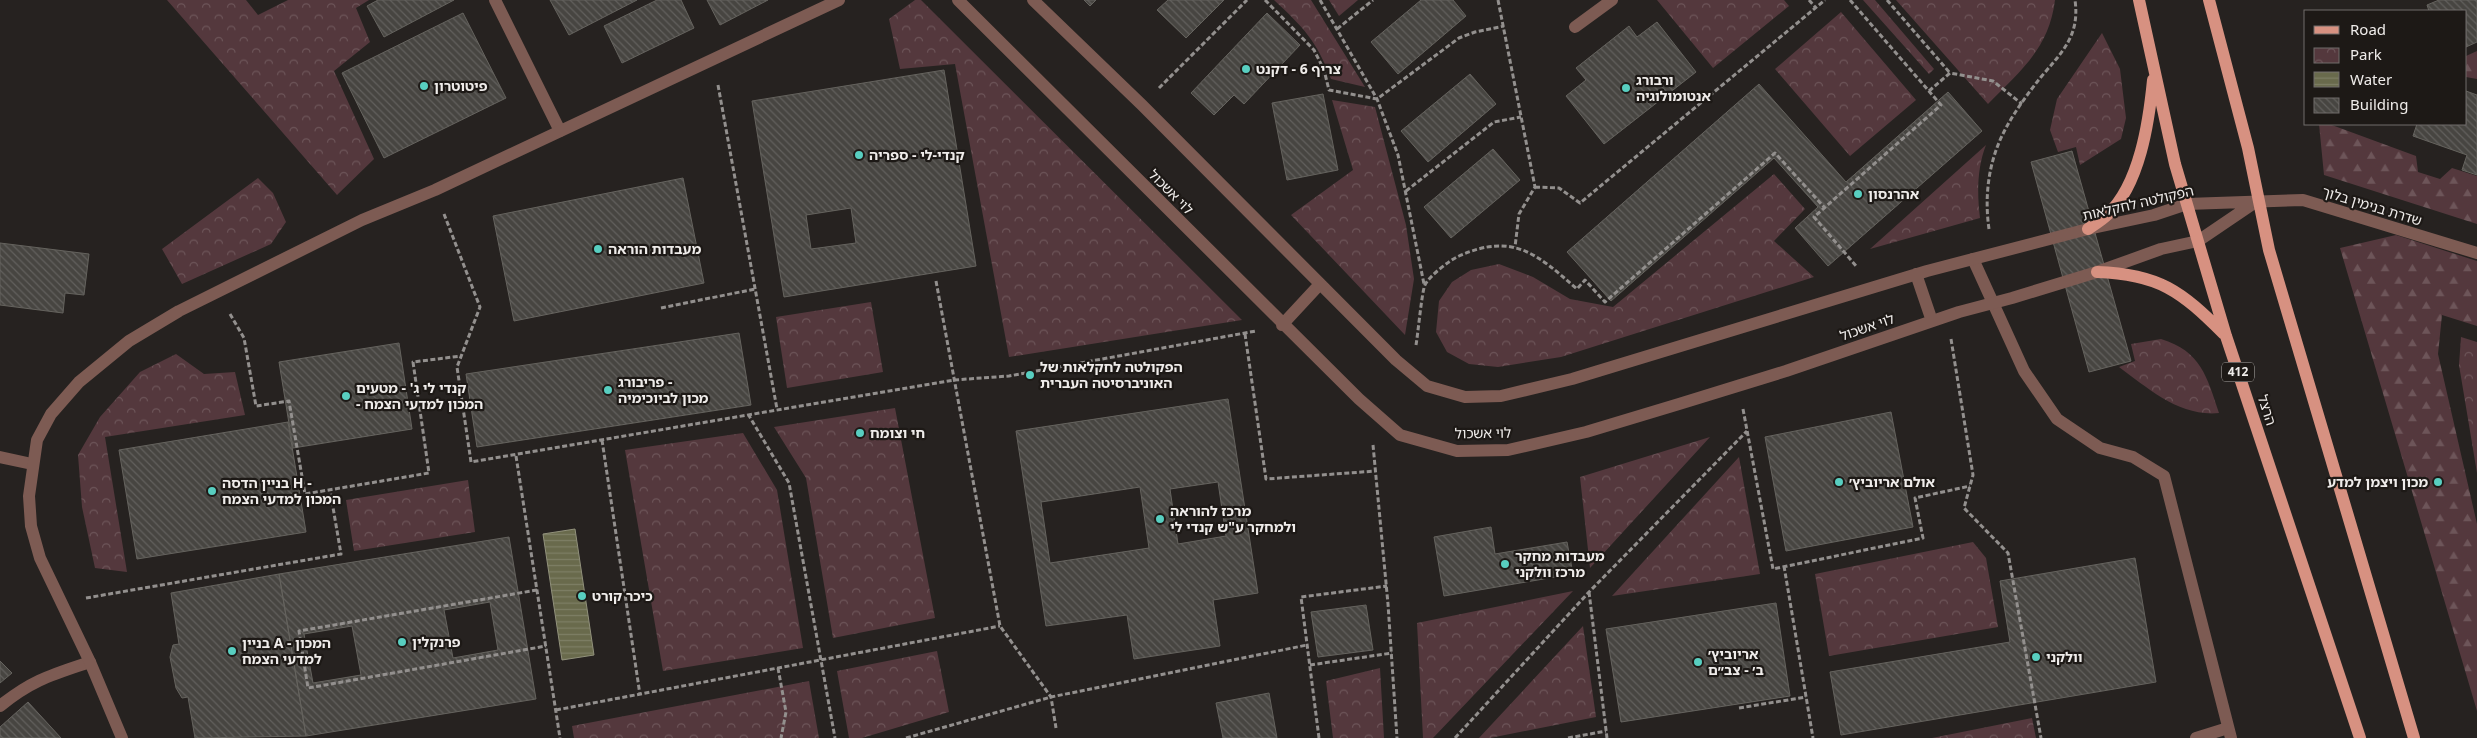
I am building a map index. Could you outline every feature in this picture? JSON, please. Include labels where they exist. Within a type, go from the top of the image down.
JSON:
[{"type":"main road","name":"הרצל","points":[[2138,0],[2175,164],[2226,336],[2360,738]]},
{"type":"main road","points":[[2210,0],[2248,148],[2257,201],[2269,250],[2414,738]]},
{"type":"main road","points":[[2088,229],[2114,207],[2136,168],[2148,122],[2154,70]]},
{"type":"main road","points":[[2097,272],[2141,276],[2160,283],[2184,296],[2226,336]]},
{"type":"street","points":[[495,0],[560,131]]},
{"type":"street","points":[[122,738],[90,662],[40,558],[31,526],[29,496],[32,464],[37,440],[51,414],[79,382],[129,341],[179,311],[216,292],[362,220],[435,190],[714,57],[839,0]]},
{"type":"street","name":"לוי אשכול","points":[[958,0],[1282,324],[1370,409],[1400,435],[1457,451],[1508,450],[1586,432],[1739,385],[1948,315],[2097,272]]},
{"type":"street","points":[[1033,0],[1142,105],[1411,373],[1427,386],[1465,397],[1501,396],[1581,377],[1916,274],[1992,254]]},
{"type":"street","points":[[1575,27],[1612,0]]},
{"type":"street","name":"שדרת בנימין בלוך","points":[[2257,201],[2303,200],[2477,253]]},
{"type":"street","points":[[2097,272],[2161,249],[2198,241],[2257,201]]},
{"type":"street","name":"הפקולטה לחקלאות","points":[[1992,254],[2088,229],[2154,215],[2187,204],[2257,201]]},
{"type":"street","points":[[1973,259],[2024,371],[2057,419],[2100,448],[2133,457],[2164,476],[2230,733],[2196,738]]},
{"type":"street","points":[[1916,274],[1932,321]]},
{"type":"street","points":[[1282,324],[1320,284]]},
{"type":"street","points":[[0,457],[32,464]]},
{"type":"street","points":[[0,706],[40,678],[90,662]]},
{"type":"path","points":[[1166,81],[1247,0]]},
{"type":"path","points":[[1265,0],[1314,50],[1324,70],[1329,90],[1377,99],[1458,38],[1504,26]]},
{"type":"path","points":[[1320,0],[1377,99],[1398,156],[1424,285],[1411,373]]},
{"type":"path","points":[[1337,29],[1373,0]]},
{"type":"path","points":[[1498,0],[1535,186],[1519,214],[1515,247]]},
{"type":"path","points":[[1809,0],[1816,8]]},
{"type":"path","points":[[1535,186],[1559,188],[1580,202],[1826,0]]},
{"type":"path","points":[[1850,0],[1941,105],[1814,217],[1875,287]]},
{"type":"path","points":[[1887,0],[1950,73],[1993,81],[2022,104]]},
{"type":"path","points":[[1992,254],[1985,203],[1987,186],[2006,128],[2041,78],[2061,56],[2073,34],[2077,12],[2075,0]]},
{"type":"path","points":[[714,57],[777,409]]},
{"type":"path","points":[[1929,91],[1950,73]]},
{"type":"path","points":[[1406,191],[1494,122],[1521,117]]},
{"type":"path","points":[[1424,285],[1450,260],[1477,248],[1509,245],[1543,259],[1577,289],[1585,280],[1605,302],[1775,153],[1824,207]]},
{"type":"path","points":[[435,190],[480,307],[457,367],[471,462],[516,456],[748,414],[954,380],[1009,376],[1245,334],[1266,479],[1376,472]]},
{"type":"path","points":[[936,281],[1000,626],[1051,697],[1056,728]]},
{"type":"path","points":[[661,308],[755,289]]},
{"type":"path","points":[[216,292],[244,338],[256,406],[289,401],[305,494],[429,473],[413,362],[461,356]]},
{"type":"path","points":[[1948,315],[1973,475],[1964,508],[2008,553],[2041,738]]},
{"type":"path","points":[[1739,385],[1772,569],[1923,538],[1915,498],[1970,486]]},
{"type":"path","points":[[1370,409],[1387,586],[1398,738]]},
{"type":"path","points":[[748,414],[789,483],[835,738]]},
{"type":"path","points":[[1454,738],[1588,592],[1747,431]]},
{"type":"path","points":[[602,440],[640,695]]},
{"type":"path","points":[[516,456],[560,738]]},
{"type":"path","points":[[62,602],[342,554],[330,490]]},
{"type":"path","points":[[1784,566],[1813,738]]},
{"type":"path","points":[[1319,738],[1301,596],[1387,586]]},
{"type":"path","points":[[537,590],[299,631],[308,688],[546,646]]},
{"type":"path","points":[[1588,592],[1608,738]]},
{"type":"path","points":[[556,710],[1000,626]]},
{"type":"path","points":[[906,738],[1051,697],[1307,646]]},
{"type":"path","points":[[1310,665],[1392,653]]},
{"type":"path","points":[[778,668],[786,712],[781,738]]},
{"type":"path","points":[[1739,708],[1806,697]]},
{"type":"path","points":[[1568,738],[1606,731]]},
{"type":"green space","points":[[167,0],[246,0],[258,15],[288,0],[369,0],[356,8],[370,42],[334,71],[374,159],[337,195]]},
{"type":"green space","points":[[915,0],[921,0],[1242,320],[1009,357],[955,64],[900,69],[889,19]]},
{"type":"green space","points":[[1274,0],[1311,0],[1365,87],[1331,79],[1320,54],[1308,35]]},
{"type":"green space","points":[[1329,0],[1358,0],[1339,16]]},
{"type":"green space","points":[[1657,0],[1784,0],[1789,6],[1713,68]]},
{"type":"green space","points":[[1863,0],[1875,0],[1934,69],[1929,74]]},
{"type":"green space","points":[[1896,0],[2055,0],[2052,17],[2040,46],[2022,70],[1988,104]]},
{"type":"green space","points":[[1841,12],[1916,100],[1850,156],[1775,69]]},
{"type":"green space","points":[[2102,33],[2120,69],[2126,118],[2121,139],[2080,165],[2076,147],[2058,152],[2050,130],[2057,99]]},
{"type":"green space","points":[[2477,51],[2477,79],[2467,77],[2467,56]]},
{"type":"green space","points":[[1332,100],[1375,107],[1406,225],[1414,279],[1405,335],[1291,215],[1353,170]]},
{"type":"green space","points":[[2319,125],[2332,125],[2416,156],[2418,172],[2440,179],[2452,168],[2477,176],[2477,224],[2324,175]]},
{"type":"green space","points":[[1986,145],[1978,181],[1980,218],[1870,249]]},
{"type":"green space","points":[[1774,174],[1805,209],[1774,241],[1814,277],[1561,357],[1498,367],[1469,364],[1447,352],[1436,332],[1439,301],[1452,282],[1471,270],[1499,264],[1533,277],[1570,299],[1613,307]]},
{"type":"green space","points":[[258,178],[273,193],[286,222],[271,244],[182,284],[162,249]]},
{"type":"green space","points":[[2396,235],[2477,261],[2477,326],[2442,315],[2438,354],[2477,524],[2477,711],[2340,248]]},
{"type":"green space","points":[[871,302],[883,372],[787,388],[776,317]]},
{"type":"green space","points":[[2461,337],[2477,342],[2477,473],[2459,365]]},
{"type":"green space","points":[[2161,339],[2174,344],[2194,358],[2206,377],[2219,413],[2191,411],[2178,406],[2166,400],[2119,367],[2135,361],[2131,344]]},
{"type":"green space","points":[[176,354],[204,374],[235,372],[245,415],[105,437],[127,572],[95,568],[82,507],[78,455],[100,417],[140,372]]},
{"type":"green space","points":[[895,408],[935,618],[833,638],[806,478],[774,427]]},
{"type":"green space","points":[[743,433],[777,490],[803,648],[663,671],[625,450]]},
{"type":"green space","points":[[1710,437],[1590,568],[1580,477]]},
{"type":"green space","points":[[1739,457],[1760,574],[1612,596]]},
{"type":"green space","points":[[468,480],[475,532],[354,551],[346,500]]},
{"type":"green space","points":[[1973,542],[1986,558],[1998,627],[1829,656],[1815,574]]},
{"type":"green space","points":[[1573,591],[1433,738],[1423,738],[1417,623]]},
{"type":"green space","points":[[1583,626],[1596,717],[1490,738],[1479,738]]},
{"type":"green space","points":[[937,651],[949,712],[862,738],[849,738],[837,671]]},
{"type":"green space","points":[[1380,668],[1384,738],[1333,738],[1326,681]]},
{"type":"green space","points":[[809,681],[819,738],[574,738],[572,726]]},
{"type":"green space","points":[[2032,718],[2036,738],[1932,738]]},
{"type":"water","points":[[575,529],[594,655],[562,660],[543,534]]},
{"type":"building","points":[[378,0],[454,0],[384,37],[367,6]]},
{"type":"building","points":[[550,0],[637,0],[569,35]]},
{"type":"building","points":[[657,0],[681,0],[694,28],[622,63],[604,26]]},
{"type":"building","points":[[707,0],[768,0],[720,25]]},
{"type":"building","points":[[1084,0],[1096,0],[1090,6]]},
{"type":"building","points":[[1168,0],[1224,0],[1186,38],[1157,10]]},
{"type":"building","points":[[1421,0],[1453,0],[1466,16],[1398,74],[1371,42]]},
{"type":"building","points":[[2439,0],[2477,0],[2477,42],[2467,47],[2467,10],[2429,10],[2427,5]]},
{"type":"building","name":"פיטוטרון","points":[[463,13],[506,98],[384,158],[342,73]]},
{"type":"building","name":"צריף 6 - דקנט","points":[[1267,13],[1300,45],[1244,104],[1234,95],[1214,115],[1191,93]]},
{"type":"building","name":"ורבורג אנטומולוגיה","points":[[1657,22],[1696,72],[1604,144],[1566,96],[1586,80],[1576,68],[1629,26],[1637,37]]},
{"type":"building","name":"קנדי-לי - ספריה","points":[[944,70],[976,266],[784,297],[752,101]],"holes":[[[851,208],[856,243],[811,249],[806,215]]]},
{"type":"building","points":[[1470,74],[1496,104],[1428,162],[1401,131]]},
{"type":"building","name":"אהרנסון","points":[[1759,84],[1846,182],[1948,92],[1982,131],[1828,266],[1795,228],[1818,207],[1774,158],[1611,301],[1567,252]]},
{"type":"building","points":[[2467,91],[2477,95],[2477,175],[2462,170],[2467,155],[2413,136],[2417,125],[2467,125]]},
{"type":"building","points":[[1323,94],[1338,170],[1287,180],[1272,103]]},
{"type":"building","points":[[1493,149],[1520,180],[1451,238],[1424,207]]},
{"type":"building","points":[[2072,151],[2131,361],[2089,372],[2031,162]]},
{"type":"building","name":"מעבדות הוראה","points":[[683,178],[704,283],[514,321],[493,216]]},
{"type":"building","points":[[0,243],[89,254],[84,295],[65,293],[63,313],[0,305]]},
{"type":"building","name":"פריבורג - מכון לביוכימיה","points":[[739,333],[751,405],[477,447],[466,374]]},
{"type":"building","name":"קנדי לי ג' - מטעים - המכון למדעי הצמח","points":[[399,343],[412,429],[293,448],[279,362]]},
{"type":"building","name":"מרכז להוראה ולמחקר ע\"ש קנדי לי","points":[[1228,399],[1258,593],[1213,600],[1220,646],[1134,659],[1127,615],[1046,626],[1016,431]],"holes":[[[1218,482],[1226,536],[1178,544],[1170,489]],[[1140,487],[1149,548],[1050,563],[1041,502]]]},
{"type":"building","name":"אולם אריוביץ׳","points":[[1891,412],[1913,527],[1786,551],[1765,437]]},
{"type":"building","name":"בניין הדסה H - המכון למדעי הצמח","points":[[288,422],[306,532],[137,559],[119,450]]},
{"type":"building","name":"מעבדות מחקר מרכז וולקני","points":[[1491,527],[1495,554],[1567,542],[1573,574],[1444,596],[1434,537]]},
{"type":"building","name":"פרנקלין","points":[[509,537],[536,699],[306,736],[279,574]],"holes":[[[490,602],[498,650],[453,658],[444,610]],[[352,626],[361,675],[313,683],[304,634]]]},
{"type":"building","name":"וולקני","points":[[2135,558],[2156,682],[1841,735],[1830,672],[2010,642],[2000,581]]},
{"type":"building","name":"בניין A - המכון למדעי הצמח","points":[[279,574],[306,736],[195,738],[188,697],[182,698],[176,688],[170,657],[173,645],[179,644],[171,593]]},
{"type":"building","name":"אריוביץ׳ ב׳ - צב״ם","points":[[1776,603],[1790,696],[1621,722],[1606,629]]},
{"type":"building","points":[[1366,605],[1373,650],[1318,657],[1311,612]]},
{"type":"building","points":[[0,661],[12,673],[0,683]]},
{"type":"building","points":[[1269,693],[1277,738],[1223,738],[1216,703]]},
{"type":"building","points":[[28,702],[61,738],[0,738],[0,727]]},
{"type":"place","name":"צריף 6 - דקנט","points":[[1246,69]]},
{"type":"place","name":"פיטוטרון","points":[[424,86]]},
{"type":"place","name":"ורבורג אנטומולוגיה","points":[[1626,88]]},
{"type":"place","name":"קנדי-לי - ספריה","points":[[859,155]]},
{"type":"place","name":"אהרנסון","points":[[1858,194]]},
{"type":"place","name":"מעבדות הוראה","points":[[598,249]]},
{"type":"place","name":"הפקולטה לחקלאות של האוניברסיטה העברית","points":[[1030,375]]},
{"type":"place","name":"פריבורג - מכון לביוכימיה","points":[[608,390]]},
{"type":"place","name":"קנדי לי ג' - מטעים - המכון למדעי הצמח","points":[[346,396]]},
{"type":"place","name":"חי וצומח","points":[[860,433]]},
{"type":"place","name":"אולם אריוביץ׳","points":[[1839,482]]},
{"type":"place","name":"מכון ויצמן למדע","points":[[2438,482]]},
{"type":"place","name":"בניין הדסה H - המכון למדעי הצמח","points":[[212,491]]},
{"type":"place","name":"מרכז להוראה ולמחקר ע\"ש קנדי לי","points":[[1160,519]]},
{"type":"place","name":"מעבדות מחקר מרכז וולקני","points":[[1505,564]]},
{"type":"place","name":"כיכר קורט","points":[[582,596]]},
{"type":"place","name":"פרנקלין","points":[[402,642]]},
{"type":"place","name":"בניין A - המכון למדעי הצמח","points":[[232,651]]},
{"type":"place","name":"וולקני","points":[[2036,657]]},
{"type":"place","name":"אריוביץ׳ ב׳ - צב״ם","points":[[1698,662]]}]
